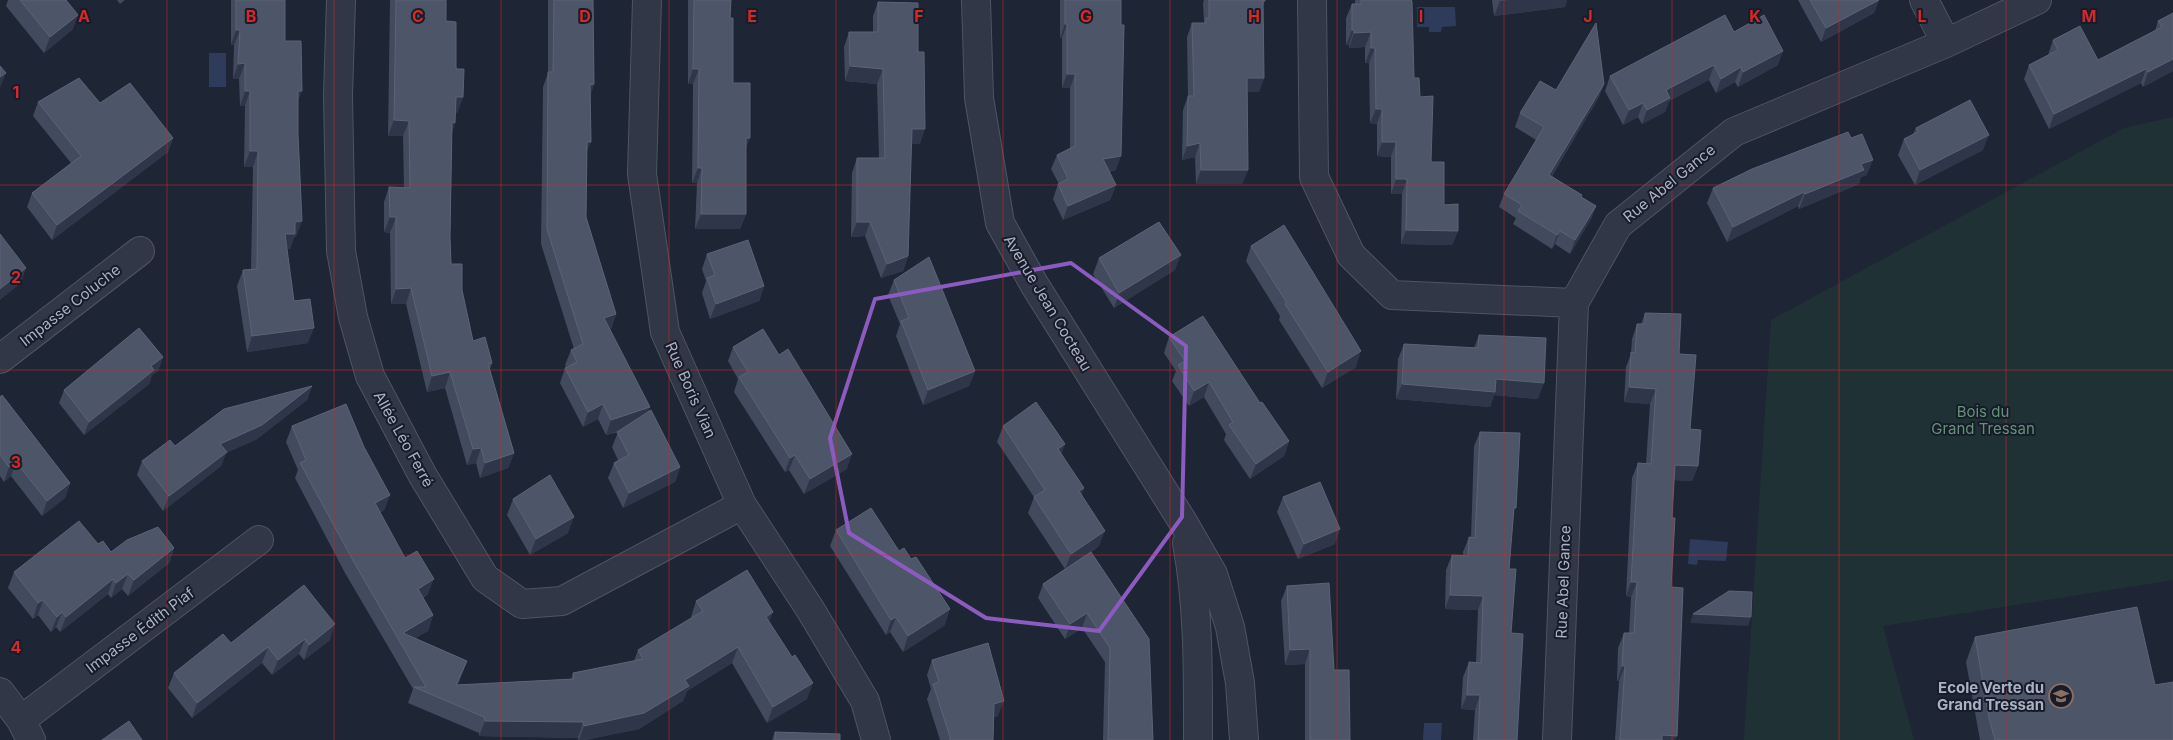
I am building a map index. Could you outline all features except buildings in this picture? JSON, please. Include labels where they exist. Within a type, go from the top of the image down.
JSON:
[{"type":"street","name":"Allée Léo Ferré","points":[[341,0],[338,96],[341,251],[353,317],[370,376],[423,476],[485,578],[522,604],[562,601],[742,504]]},
{"type":"street","name":"Rue Boris Vian","points":[[647,0],[642,174],[666,332],[742,504],[810,609],[865,701],[876,740]]},
{"type":"street","name":"Avenue Jean Cocteau","points":[[976,0],[979,98],[1000,223],[1034,284],[1184,522],[1213,574],[1230,627],[1240,683],[1244,740]]},
{"type":"street","points":[[1312,0],[1314,177],[1351,254],[1392,294],[1574,303]]},
{"type":"street","points":[[1924,0],[1946,44]]},
{"type":"street","name":"Rue Abel Gance","points":[[1557,740],[1574,303],[1618,225],[1734,132],[1946,44],[2037,0]]},
{"type":"street","name":"Impasse Coluche","points":[[0,359],[140,250]]},
{"type":"street","name":"Avenue Jean Cocteau","points":[[1184,522],[1194,582],[1198,642],[1198,740]]},
{"type":"street","name":"Impasse Édith Piaf","points":[[26,730],[259,540]]},
{"type":"street","points":[[0,692],[26,730]]},
{"type":"highlighted area","points":[[1071,263],[1186,346],[1182,517],[1099,631],[986,618],[849,533],[830,438],[875,299]]},
{"type":"green space","name":"Bois du Grand Tressan","points":[[2173,117],[2173,580],[1883,626],[1914,740],[1744,740],[1771,320],[2124,128]]},
{"type":"water","points":[[1417,7],[1455,7],[1456,26],[1442,27],[1441,32],[1429,32],[1429,27],[1417,27]]},
{"type":"water","points":[[209,53],[226,53],[226,87],[209,87]]},
{"type":"water","points":[[1690,539],[1728,542],[1726,561],[1698,560],[1697,565],[1688,564]]},
{"type":"water","points":[[1424,723],[1442,723],[1441,740],[1423,740]]},
{"type":"place","name":"Ecole Verte du Grand Tressan","points":[[2061,696]]}]
